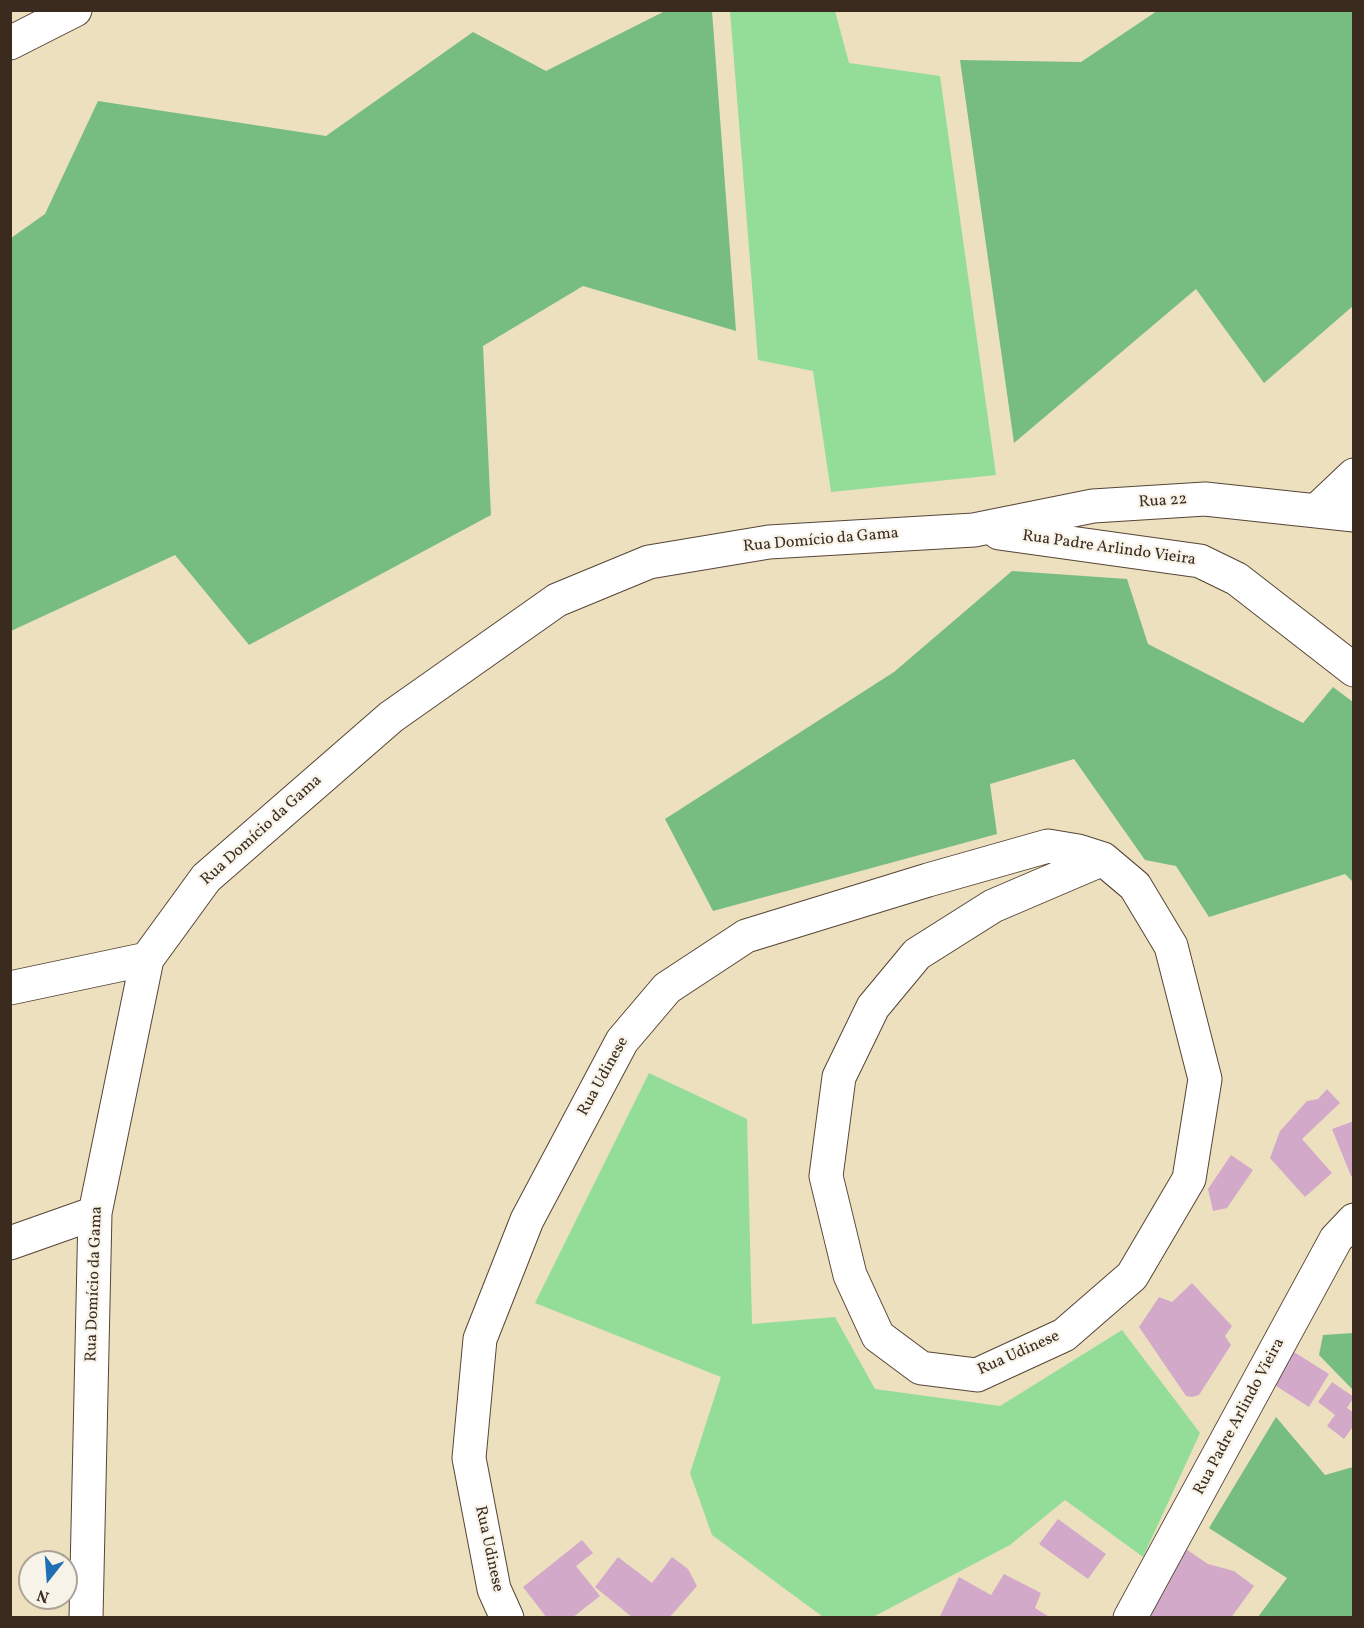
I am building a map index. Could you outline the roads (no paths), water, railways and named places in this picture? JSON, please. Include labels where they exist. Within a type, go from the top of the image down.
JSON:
[{"type":"street","points":[[10,43],[75,10]]},
{"type":"street","points":[[1316,511],[1353,475]]},
{"type":"street","name":"Rua 22","points":[[974,530],[1093,506],[1205,499],[1353,515]]},
{"type":"street","name":"Rua Padre Arlindo Vieira","points":[[974,530],[1200,561],[1237,579],[1353,670]]},
{"type":"street","name":"Rua Domício da Gama","points":[[86,1617],[95,1213],[147,959],[206,878],[391,717],[557,600],[649,562],[769,542],[974,530]]},
{"type":"street","name":"Rua Udinese","points":[[507,1617],[494,1589],[469,1458],[480,1339],[527,1220],[622,1041],[668,988],[746,936],[1047,846],[1078,851],[1103,860],[1136,886],[1171,946],[1205,1079],[1189,1179],[1132,1276],[1064,1335],[977,1376],[921,1368],[878,1336],[850,1275],[826,1176],[839,1077],[873,1007],[917,954],[993,906],[1103,860]]},
{"type":"street","points":[[10,988],[147,959]]},
{"type":"street","points":[[10,1243],[95,1213]]},
{"type":"street","name":"Rua Padre Arlindo Vieira","points":[[1130,1617],[1336,1239],[1353,1220]]}]
